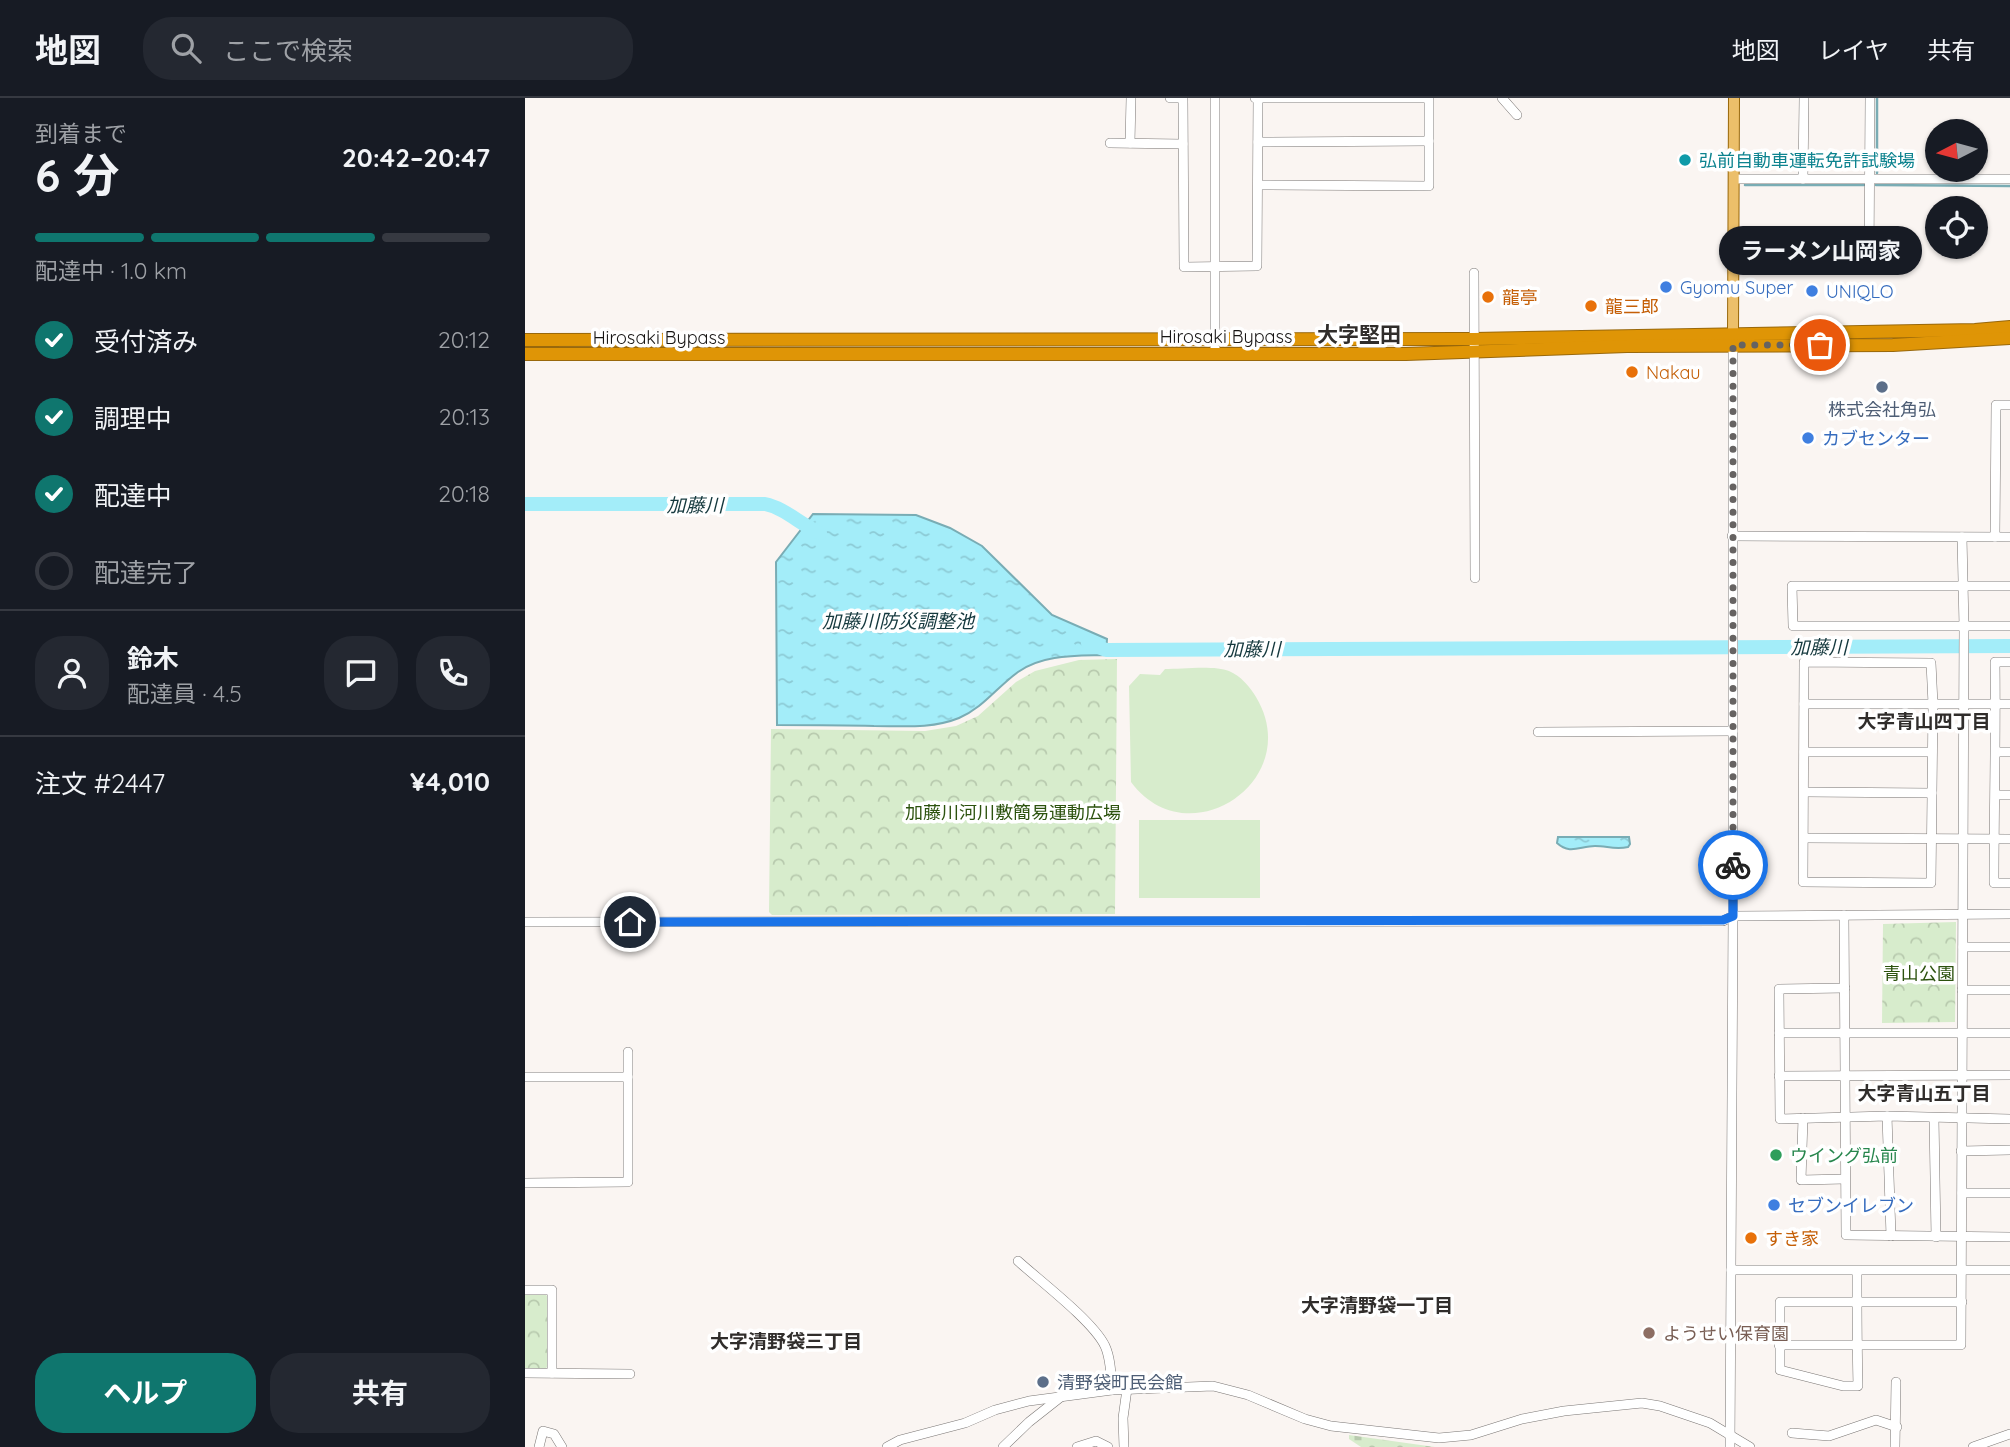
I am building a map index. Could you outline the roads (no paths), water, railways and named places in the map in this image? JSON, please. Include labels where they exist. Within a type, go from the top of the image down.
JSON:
[{"type":"highway","name":"Hirosaki Bypass","points":[[525,340],[1215,340],[1475,346],[1627,346],[2010,327]]},
{"type":"highway","name":"Hirosaki Bypass","points":[[1733,339],[1893,345],[2010,338]]},
{"type":"highway","name":"Hirosaki Bypass","points":[[525,354],[1215,354],[1475,346]]},
{"type":"main road","points":[[1733,339],[1734,98]]},
{"type":"street","points":[[1130,143],[1132,98]]},
{"type":"street","points":[[1170,98],[1183,98],[1184,267],[1257,267],[1256,98],[1429,99],[1429,186],[1258,185]]},
{"type":"street","points":[[1215,98],[1215,354]]},
{"type":"street","points":[[1502,98],[1517,115]]},
{"type":"street","points":[[1804,98],[1804,179]]},
{"type":"street","points":[[1733,270],[1869,269],[1870,98]]},
{"type":"street","points":[[1258,142],[1429,141]]},
{"type":"street","points":[[1110,143],[1183,144]]},
{"type":"street","points":[[1734,179],[2010,179]]},
{"type":"street","points":[[1474,273],[1475,578]]},
{"type":"street","points":[[1730,1447],[1733,339]]},
{"type":"street","points":[[1995,537],[1996,405],[2010,405]]},
{"type":"street","points":[[1732,536],[2010,537]]},
{"type":"street","points":[[1779,1345],[1961,1345],[1964,637],[1962,537]]},
{"type":"street","points":[[2010,586],[1792,586],[1793,626],[2010,626]]},
{"type":"street","points":[[1804,662],[1931,663],[1931,883],[1803,882],[1804,704],[1804,662]]},
{"type":"street","points":[[2010,662],[1995,662],[1994,839],[1994,883],[2010,883]]},
{"type":"street","points":[[1804,704],[2010,704]]},
{"type":"street","points":[[1538,732],[1733,731]]},
{"type":"street","points":[[1804,752],[1932,752]]},
{"type":"street","points":[[1996,752],[2010,752]]},
{"type":"street","points":[[1805,792],[1932,793]]},
{"type":"street","points":[[1996,795],[2010,795]]},
{"type":"street","points":[[1804,838],[2010,839]]},
{"type":"street","points":[[525,922],[1723,920],[1733,916],[2010,914]]},
{"type":"street","points":[[1844,915],[1846,1235],[2010,1237]]},
{"type":"street","points":[[1963,947],[2010,947]]},
{"type":"street","points":[[1845,989],[1779,989],[1780,1119],[1887,1116],[2010,1119]]},
{"type":"street","points":[[1962,990],[2010,990]]},
{"type":"street","points":[[1779,1033],[2010,1033]]},
{"type":"street","points":[[525,1183],[628,1182],[628,1052]]},
{"type":"street","points":[[1779,1076],[2010,1075]]},
{"type":"street","points":[[525,1077],[628,1077]]},
{"type":"street","points":[[1887,1116],[1891,1236]]},
{"type":"street","points":[[1803,1118],[1801,1180],[1845,1179]]},
{"type":"street","points":[[1934,1118],[1936,1237]]},
{"type":"street","points":[[1961,1151],[2010,1150]]},
{"type":"street","points":[[1962,1193],[2010,1193]]},
{"type":"street","points":[[1018,1261],[1076,1312],[1101,1339],[1109,1359],[1112,1390]]},
{"type":"street","points":[[1731,1270],[2010,1270]]},
{"type":"street","points":[[1857,1271],[1857,1301],[1857,1346],[1858,1386],[1843,1386],[1780,1370],[1780,1302],[1857,1301],[1962,1302]]},
{"type":"street","points":[[525,1290],[552,1290],[552,1373]]},
{"type":"street","points":[[525,1373],[630,1374]]},
{"type":"street","points":[[1895,1447],[1896,1382]]},
{"type":"street","points":[[887,1447],[900,1440],[965,1423],[995,1410],[1029,1401],[1112,1390],[1213,1386],[1248,1395],[1305,1419],[1331,1426],[1412,1437],[1471,1435],[1522,1419],[1565,1410],[1642,1403],[1660,1406],[1710,1423],[1750,1447]]},
{"type":"street","points":[[1123,1447],[1127,1389]]},
{"type":"street","points":[[1003,1447],[1063,1395]]},
{"type":"street","points":[[1792,1433],[1829,1436],[1876,1420],[1897,1427]]},
{"type":"street","points":[[539,1447],[543,1432],[554,1434],[562,1447]]},
{"type":"street","points":[[1973,1447],[2010,1434]]},
{"type":"street","points":[[1077,1447],[1096,1441],[1108,1447]]},
{"type":"water","name":"加藤川防災調整池","points":[[813,514],[916,515],[950,528],[982,546],[1052,615],[1107,639],[1106,655],[1061,657],[1028,666],[968,714],[949,722],[906,726],[777,725],[776,562]]},
{"type":"water","points":[[1558,837],[1629,837],[1630,844],[1623,848],[1595,846],[1566,849],[1557,843]]},
{"type":"waterway","points":[[1877,98],[1877,173]]},
{"type":"waterway","points":[[1745,185],[1864,185]]},
{"type":"waterway","points":[[1876,185],[2010,186]]},
{"type":"waterway","name":"加藤川","points":[[525,504],[765,504],[779,509],[820,533]]},
{"type":"waterway","name":"加藤川","points":[[1088,643],[1106,650],[2010,646]]},
{"type":"place","name":"弘前自動車運転免許試験場","points":[[1685,160]]},
{"type":"place","name":"Gyomu Super","points":[[1666,287]]},
{"type":"place","name":"UNIQLO","points":[[1812,291]]},
{"type":"place","name":"龍亭","points":[[1488,297]]},
{"type":"place","name":"龍三郎","points":[[1591,306]]},
{"type":"place","name":"ラーメン山岡家","points":[[1820,345]]},
{"type":"place","name":"Nakau","points":[[1632,372]]},
{"type":"place","name":"株式会社角弘","points":[[1882,387]]},
{"type":"place","name":"カブセンター","points":[[1808,438]]},
{"type":"place","name":"ウイング弘前","points":[[1776,1155]]},
{"type":"place","name":"セブンイレブン","points":[[1774,1205]]},
{"type":"place","name":"すき家","points":[[1751,1238]]},
{"type":"place","name":"ようせい保育園","points":[[1649,1333]]},
{"type":"place","name":"清野袋町民会館","points":[[1043,1382]]},
{"type":"district","name":"大字堅田","points":[[1359,334]]},
{"type":"district","name":"大字青山四丁目","points":[[1924,721]]},
{"type":"district","name":"大字青山五丁目","points":[[1924,1093]]},
{"type":"district","name":"大字清野袋一丁目","points":[[1377,1305]]},
{"type":"district","name":"大字清野袋三丁目","points":[[786,1341]]},
{"type":"park label","name":"加藤川河川敷簡易運動広場","points":[[1013,812]]},
{"type":"park label","name":"青山公園","points":[[1919,973]]}]
